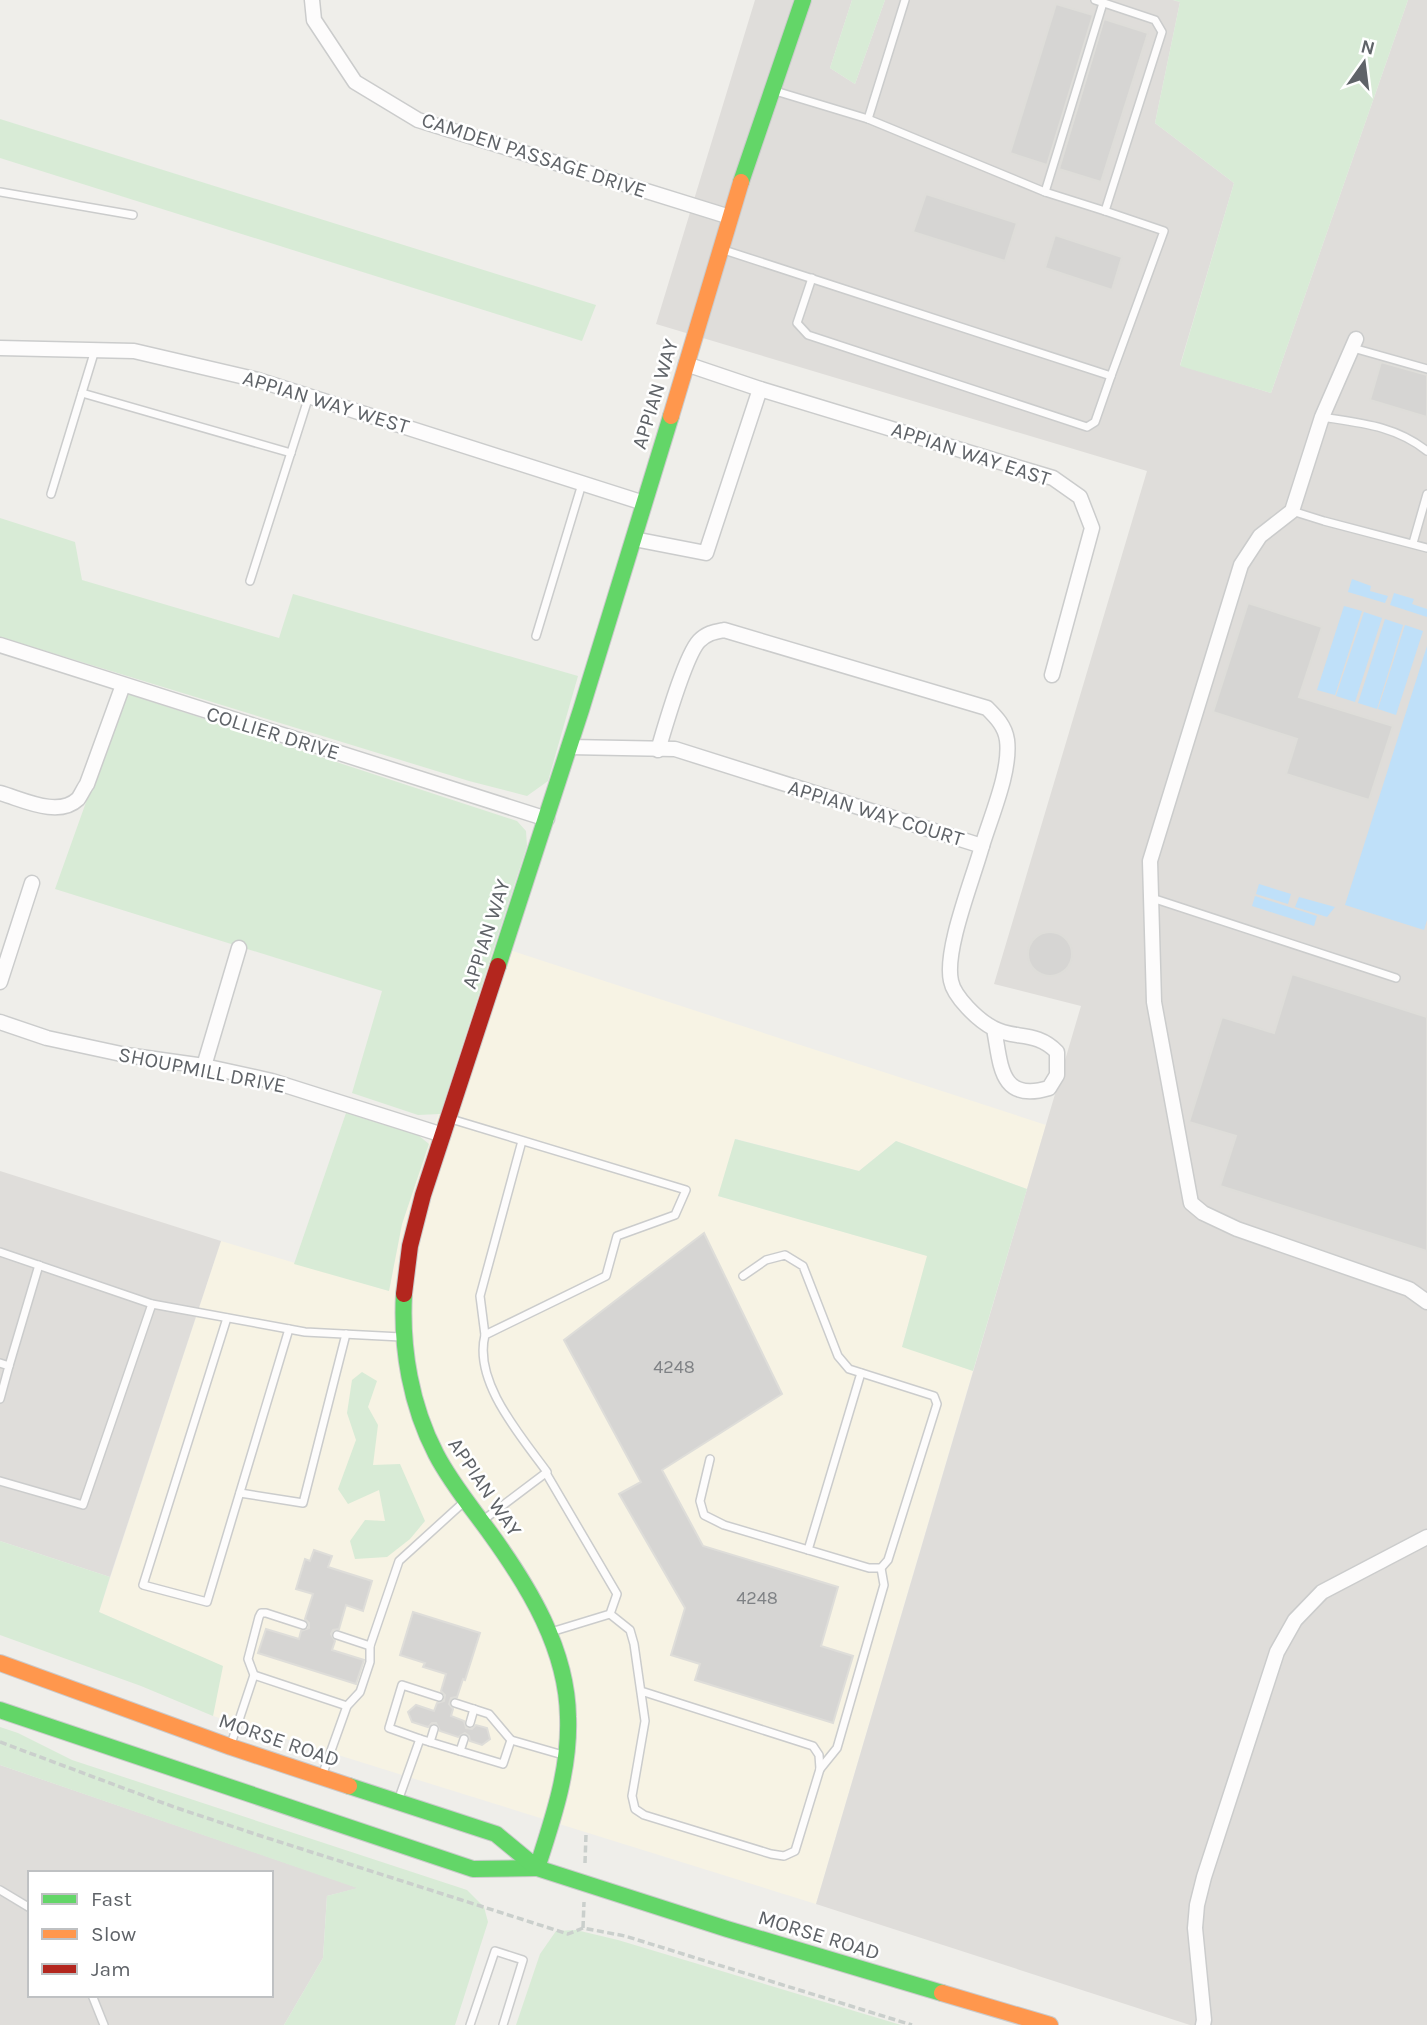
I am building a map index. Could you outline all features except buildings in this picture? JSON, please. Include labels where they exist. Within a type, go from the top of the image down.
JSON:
[{"type":"street","name":"CAMDEN PASSAGE DRIVE","points":[[312,0],[314,20],[355,82],[418,120],[730,217]]},
{"type":"street","name":"APPIAN WAY","points":[[537,1868],[567,1756],[566,1692],[550,1633],[518,1574],[436,1454],[420,1419],[410,1377],[405,1338],[404,1295],[409,1255],[448,1118],[547,819],[634,539],[730,217],[803,0]]},
{"type":"street","points":[[1354,343],[1322,418],[1292,511],[1260,536],[1241,565],[1150,860],[1154,1002],[1191,1203],[1203,1213],[1237,1229],[1409,1289],[1427,1302]]},
{"type":"street","name":"APPIAN WAY WEST","points":[[0,348],[134,351],[258,380],[644,503]]},
{"type":"street","name":"APPIAN WAY EAST","points":[[686,363],[760,390],[1053,478],[1080,497],[1093,528],[1052,675]]},
{"type":"street","points":[[634,539],[706,554],[760,390]]},
{"type":"street","points":[[658,750],[688,660],[697,643],[710,632],[724,631],[987,708],[1000,722],[1007,739],[1005,770],[982,846]]},
{"type":"street","name":"COLLIER DRIVE","points":[[0,645],[547,819]]},
{"type":"street","points":[[0,793],[45,806],[62,807],[78,799],[123,685]]},
{"type":"street","name":"APPIAN WAY COURT","points":[[569,747],[675,750],[982,846],[951,950],[951,983],[959,999],[994,1029],[1034,1037],[1057,1052],[1057,1075],[1049,1088],[1036,1092],[1024,1091],[1012,1086],[1004,1078],[994,1029]]},
{"type":"street","points":[[0,982],[32,883]]},
{"type":"street","points":[[204,1066],[239,948]]},
{"type":"street","name":"SHOUPMILL DRIVE","points":[[0,1022],[47,1038],[272,1081],[443,1135]]},
{"type":"street","points":[[1203,2025],[1205,2020],[1195,1928],[1197,1905],[1277,1653],[1295,1620],[1322,1592],[1427,1537]]},
{"type":"street","name":"MORSE ROAD","points":[[0,1663],[230,1747],[496,1834],[537,1868]]},
{"type":"street","name":"MORSE ROAD","points":[[0,1710],[473,1869],[537,1868],[727,1929],[1050,2025]]},
{"type":"lane","points":[[868,119],[905,0]]},
{"type":"lane","points":[[1045,192],[1099,1],[1155,20],[1162,32],[1105,211]]},
{"type":"lane","points":[[771,90],[868,119],[1045,192],[1164,230],[1095,422],[1087,427],[808,335],[797,323],[812,278]]},
{"type":"lane","points":[[0,192],[133,215]]},
{"type":"lane","points":[[720,249],[1111,376]]},
{"type":"lane","points":[[1354,343],[1427,369]]},
{"type":"lane","points":[[51,495],[95,350]]},
{"type":"lane","points":[[82,393],[291,453]]},
{"type":"lane","points":[[250,581],[309,396]]},
{"type":"lane","points":[[1322,418],[1372,424],[1409,437],[1427,451]]},
{"type":"lane","points":[[536,636],[582,483]]},
{"type":"lane","points":[[1413,543],[1427,494]]},
{"type":"lane","points":[[1292,511],[1324,522],[1427,548]]},
{"type":"lane","points":[[1151,898],[1396,978]]},
{"type":"lane","points":[[448,1118],[686,1190],[675,1215],[617,1237],[606,1276],[485,1335]]},
{"type":"lane","points":[[522,1141],[480,1296],[485,1335],[482,1350],[492,1388],[508,1418],[547,1473],[617,1594],[610,1614]]},
{"type":"lane","points":[[0,1252],[152,1304],[289,1329],[405,1338]]},
{"type":"lane","points":[[710,1460],[700,1501],[704,1515],[724,1525],[869,1568],[881,1568],[888,1560],[937,1404],[934,1396],[849,1369],[838,1356],[803,1266],[785,1255],[766,1260],[743,1276]]},
{"type":"lane","points":[[0,1399],[39,1265]]},
{"type":"lane","points":[[0,1481],[83,1505],[152,1304]]},
{"type":"lane","points":[[227,1318],[143,1585],[207,1602],[289,1329]]},
{"type":"lane","points":[[240,1493],[303,1503],[346,1334]]},
{"type":"lane","points":[[0,1363],[9,1366]]},
{"type":"lane","points":[[808,1550],[861,1373]]},
{"type":"lane","points":[[482,1522],[547,1473]]},
{"type":"lane","points":[[322,1777],[348,1706],[360,1692],[370,1662],[370,1646],[399,1561],[466,1501]]},
{"type":"lane","points":[[820,1769],[837,1748],[884,1585],[881,1568]]},
{"type":"lane","points":[[230,1747],[254,1675],[248,1659],[261,1614],[266,1613],[303,1625]]},
{"type":"lane","points":[[550,1633],[610,1614]]},
{"type":"lane","points":[[610,1614],[631,1630],[645,1721],[632,1796],[635,1809],[644,1815],[771,1854],[784,1856],[795,1850],[820,1769],[819,1755],[813,1746],[641,1691]]},
{"type":"lane","points":[[337,1635],[370,1646]]},
{"type":"lane","points":[[254,1675],[348,1706]]},
{"type":"lane","points":[[439,1697],[402,1685],[389,1728],[503,1765],[511,1740]]},
{"type":"lane","points":[[455,1703],[489,1714],[511,1740],[567,1756]]},
{"type":"lane","points":[[470,1723],[474,1709]]},
{"type":"lane","points":[[430,1742],[434,1729]]},
{"type":"lane","points":[[398,1802],[420,1739]]},
{"type":"lane","points":[[460,1751],[464,1739]]},
{"type":"lane","points":[[0,1890],[28,1907]]},
{"type":"lane","points":[[470,2025],[495,1951],[523,1960],[503,2025]]},
{"type":"lane","points":[[93,1997],[104,2025]]},
{"type":"path","points":[[0,1742],[174,1807],[568,1934],[583,1928],[625,1936],[912,2025]]},
{"type":"shaded area","points":[[755,0],[852,0],[830,68],[855,84],[885,0],[1180,2],[1155,123],[1234,183],[1180,365],[1271,393],[1408,0],[1427,0],[1427,2025],[1190,2025],[816,1904],[1081,1006],[994,984],[1147,471],[656,324]]},
{"type":"shaded area","points":[[494,945],[1046,1125],[1027,1189],[896,1141],[859,1171],[736,1139],[718,1196],[928,1256],[902,1346],[973,1371],[816,1904],[213,1716],[222,1666],[99,1612],[221,1241],[389,1291],[402,1224]]},
{"type":"shaded area","points":[[0,1171],[221,1241],[110,1577],[0,1541]]},
{"type":"shaded area","points":[[0,1765],[359,1888],[327,1896],[323,1958],[284,2025],[0,2025]]},
{"type":"green space","points":[[852,0],[885,0],[855,84],[830,68]]},
{"type":"green space","points":[[1173,0],[1408,0],[1271,393],[1180,366],[1234,183],[1155,123],[1180,2]]},
{"type":"green space","points":[[0,119],[596,305],[582,341],[0,158]]},
{"type":"green space","points":[[0,518],[75,542],[82,580],[279,638],[293,594],[578,676],[548,781],[527,796],[469,781],[0,637]]},
{"type":"green space","points":[[125,693],[517,821],[526,831],[527,846],[440,1114],[418,1115],[352,1093],[382,991],[55,889]]},
{"type":"green space","points":[[346,1113],[418,1135],[429,1144],[402,1224],[389,1291],[294,1264]]},
{"type":"green space","points":[[735,1139],[859,1171],[896,1141],[1027,1189],[973,1371],[902,1347],[927,1256],[718,1196]]},
{"type":"green space","points":[[362,1372],[377,1381],[368,1407],[378,1425],[373,1465],[400,1464],[425,1521],[410,1539],[387,1557],[355,1559],[350,1541],[365,1520],[385,1521],[379,1490],[348,1504],[338,1489],[356,1440],[347,1413],[352,1380]]},
{"type":"green space","points":[[0,1541],[110,1577],[99,1612],[223,1666],[213,1716],[141,1686],[0,1635]]},
{"type":"green space","points":[[0,1727],[72,1760],[467,1890],[484,1907],[488,1922],[455,2025],[284,2025],[323,1958],[327,1896],[357,1888],[0,1765]]},
{"type":"green space","points":[[576,1930],[618,1940],[901,2025],[516,2025],[540,1954],[556,1931]]},
{"type":"water","points":[[1352,579],[1371,586],[1370,591],[1388,596],[1385,603],[1348,592]]},
{"type":"water","points":[[1394,593],[1414,599],[1412,604],[1427,609],[1427,617],[1390,605]]},
{"type":"water","points":[[1344,606],[1362,611],[1335,695],[1317,690]]},
{"type":"water","points":[[1364,612],[1382,618],[1355,702],[1336,696]]},
{"type":"water","points":[[1385,619],[1403,625],[1377,709],[1358,703]]},
{"type":"water","points":[[1405,625],[1423,631],[1396,715],[1378,709]]},
{"type":"water","points":[[1427,646],[1427,920],[1424,930],[1345,905]]},
{"type":"water","points":[[1259,884],[1291,894],[1288,904],[1256,894]]},
{"type":"water","points":[[1255,896],[1317,916],[1314,926],[1252,906]]},
{"type":"water","points":[[1299,897],[1335,907],[1327,917],[1295,907]]},
{"type":"traffic: fast","points":[[741,182],[803,0]]},
{"type":"traffic: fast","points":[[498,966],[581,710],[671,416]]},
{"type":"traffic: fast","points":[[404,1294],[406,1356],[414,1397],[427,1436],[448,1475],[505,1554],[532,1597],[561,1667],[568,1717],[566,1756],[554,1812],[537,1868]]},
{"type":"traffic: fast","points":[[0,1710],[473,1869],[537,1868]]},
{"type":"traffic: fast","points":[[349,1786],[496,1834],[537,1868],[727,1929],[942,1993]]},
{"type":"traffic: slow","points":[[671,416],[741,182]]},
{"type":"traffic: slow","points":[[0,1663],[231,1747],[349,1786]]},
{"type":"traffic: slow","points":[[942,1993],[1050,2025]]},
{"type":"traffic: jam","points":[[404,1294],[410,1246],[423,1195],[498,966]]}]
